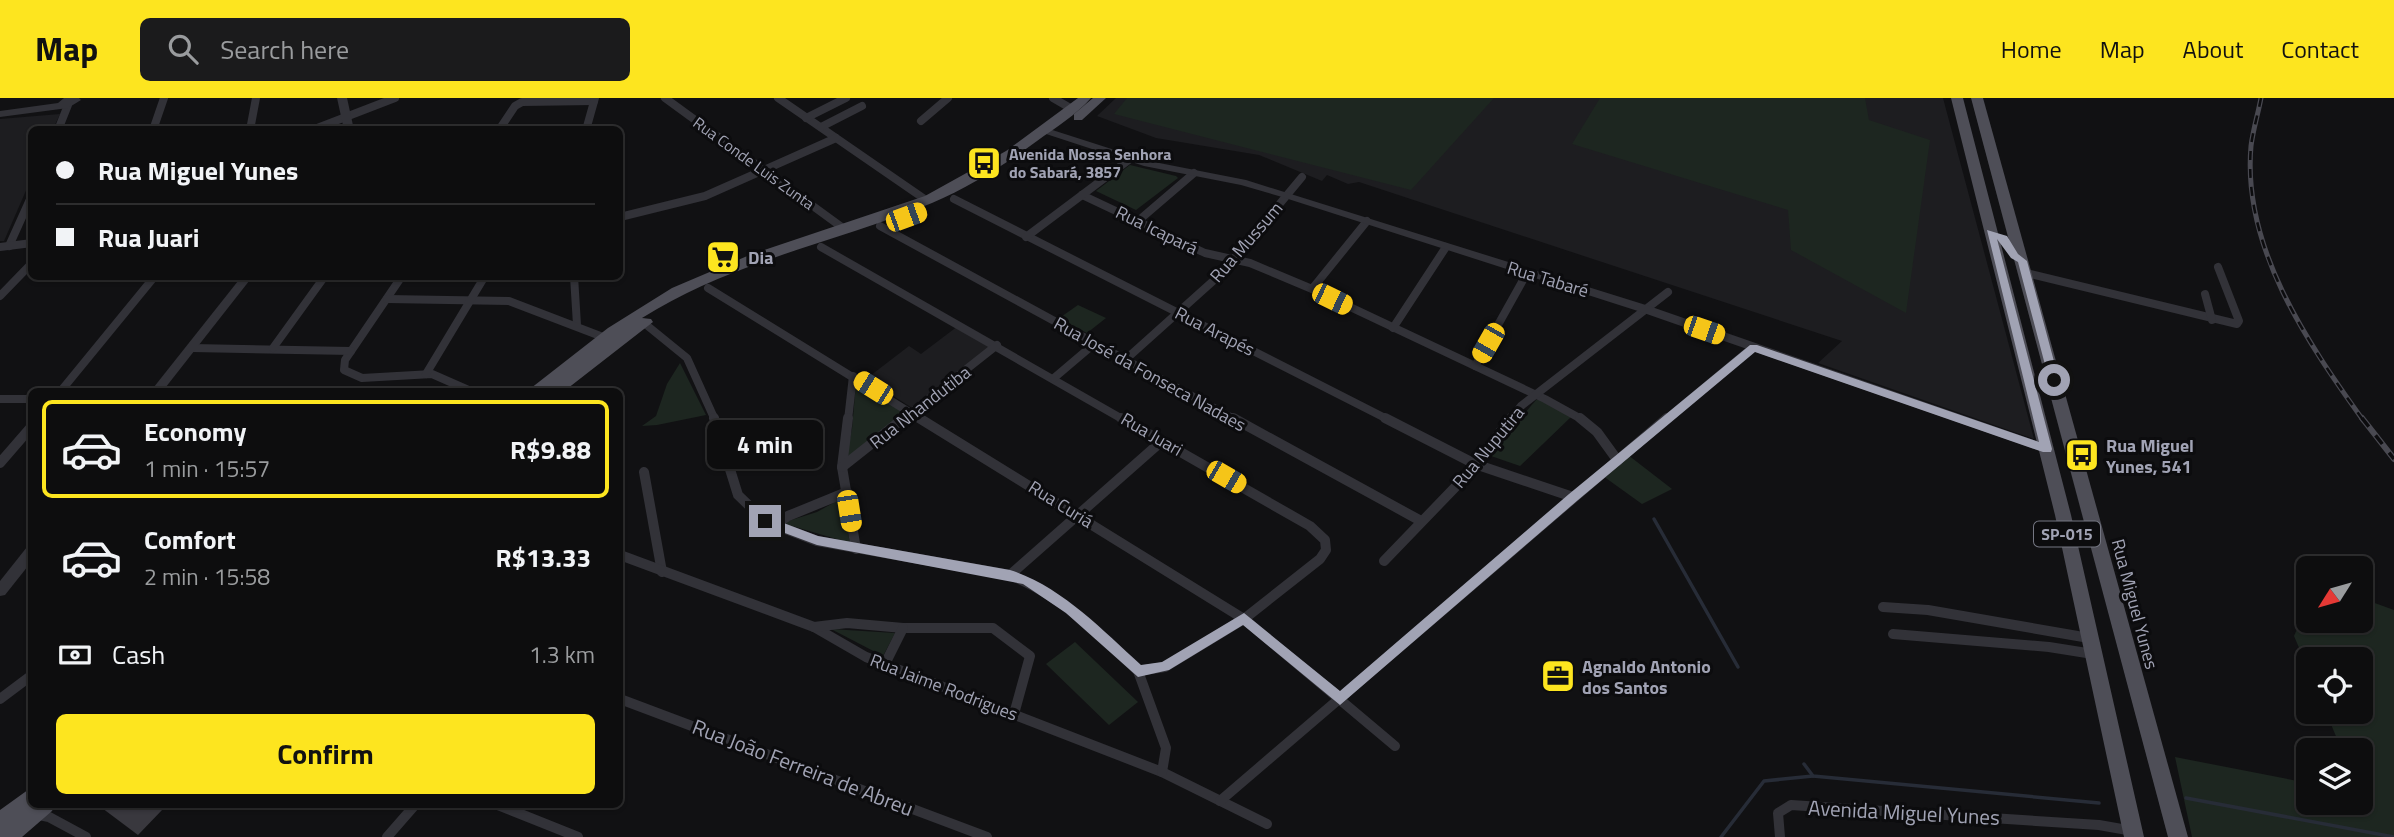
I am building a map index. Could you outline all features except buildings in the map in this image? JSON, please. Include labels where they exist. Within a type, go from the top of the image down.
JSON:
[{"type":"main road","points":[[553,387],[603,337],[697,281],[738,264],[926,200],[975,176],[1049,132],[1085,98]]},
{"type":"main road","points":[[553,387],[644,323],[708,288],[954,199],[1100,98]]},
{"type":"main road","name":"SP-015","points":[[1956,98],[2047,449],[2091,646],[2124,833]]},
{"type":"main road","name":"Rua Miguel Yunes","points":[[1977,98],[2178,837]]},
{"type":"main road","points":[[1980,191],[1991,205],[2007,212]]},
{"type":"main road","points":[[1991,233],[2004,238],[2024,267]]},
{"type":"main road","points":[[0,822],[30,808]]},
{"type":"main road","points":[[8,837],[34,808]]},
{"type":"street","points":[[0,114],[86,98]]},
{"type":"street","points":[[154,126],[164,98]]},
{"type":"street","points":[[251,126],[256,98]]},
{"type":"street","points":[[342,98],[348,126]]},
{"type":"street","points":[[323,126],[395,98]]},
{"type":"street","name":"Rua Conde Luis Zunta","points":[[667,98],[843,228]]},
{"type":"street","points":[[778,98],[926,200]]},
{"type":"street","points":[[806,118],[846,98]]},
{"type":"street","points":[[921,121],[948,98]]},
{"type":"street","points":[[1053,98],[1072,109]]},
{"type":"street","points":[[502,126],[515,106],[522,102],[594,99],[587,126]]},
{"type":"street","points":[[60,126],[70,100]]},
{"type":"street","points":[[821,127],[862,106]]},
{"type":"street","name":"Rua Tabaré","points":[[1049,132],[1130,159],[1243,182],[1645,309],[2047,449]]},
{"type":"street","points":[[623,216],[698,201],[836,138]]},
{"type":"street","points":[[1026,237],[1130,159]]},
{"type":"street","points":[[1138,221],[1194,173]]},
{"type":"street","name":"Rua Mussum","points":[[1125,360],[1222,273],[1302,177]]},
{"type":"street","name":"Rua Icapará","points":[[1082,195],[1205,253],[1264,268],[1535,394],[1585,421],[1597,432],[1618,461]]},
{"type":"street","name":"Rua Arapés","points":[[954,199],[1475,464],[1573,497]]},
{"type":"street","points":[[4,246],[28,204]]},
{"type":"street","points":[[21,219],[28,217]]},
{"type":"street","points":[[1311,289],[1367,221]]},
{"type":"street","name":"Rua José da Fonseca Nadaes","points":[[880,226],[1420,521]]},
{"type":"street","points":[[4,246],[28,243]]},
{"type":"street","name":"Rua Juari","points":[[821,247],[1163,440],[1310,526],[1325,540],[1326,550],[1320,559],[1244,619],[1165,667],[1138,671]]},
{"type":"street","points":[[1393,328],[1446,247]]},
{"type":"street","points":[[0,296],[28,267]]},
{"type":"street","points":[[2024,267],[2230,325],[2237,324],[2239,321],[2218,267]]},
{"type":"street","points":[[1475,366],[1527,273]]},
{"type":"street","points":[[63,388],[152,280]]},
{"type":"street","points":[[159,388],[245,280]]},
{"type":"street","points":[[273,348],[322,280]]},
{"type":"street","points":[[399,280],[351,351],[343,368],[347,373],[360,378],[437,375],[465,388]]},
{"type":"street","points":[[426,374],[483,280]]},
{"type":"street","points":[[574,280],[577,325]]},
{"type":"street","name":"Rua Curiá","points":[[708,288],[1080,515],[1244,619],[1395,746]]},
{"type":"street","name":"Rua Nuputira","points":[[1384,561],[1475,464],[1521,406],[1668,292]]},
{"type":"street","points":[[2205,295],[2212,320]]},
{"type":"street","points":[[387,299],[516,302],[603,337]]},
{"type":"street","points":[[644,323],[687,358],[714,417],[738,495],[757,515],[774,526],[817,541],[1010,575],[1037,586],[1070,609],[1138,671],[1166,748],[1162,772]]},
{"type":"street","points":[[1054,379],[1094,344]]},
{"type":"street","name":"Rua Nhandutiba","points":[[842,467],[998,345]]},
{"type":"street","points":[[1220,801],[1573,497],[1753,347]]},
{"type":"street","points":[[192,348],[351,351]]},
{"type":"street","points":[[853,376],[842,467],[856,549]]},
{"type":"street","points":[[0,399],[28,399]]},
{"type":"street","points":[[0,463],[28,431]]},
{"type":"street","points":[[1010,575],[1163,440]]},
{"type":"street","points":[[645,472],[662,572]]},
{"type":"street","points":[[774,526],[788,516],[847,492]]},
{"type":"street","points":[[0,591],[28,556]]},
{"type":"street","name":"Rua Jaime Rodrigues","points":[[623,556],[814,627],[857,653],[1162,772],[1267,824]]},
{"type":"street","points":[[1883,607],[1928,610],[2091,646]]},
{"type":"street","points":[[814,627],[847,623],[903,628],[985,628],[1002,632],[1030,656],[1014,714]]},
{"type":"street","points":[[885,664],[903,628]]},
{"type":"street","points":[[1893,634],[2049,647],[2091,646]]},
{"type":"street","points":[[0,699],[28,678]]},
{"type":"street","name":"Rua João Ferreira de Abreu","points":[[623,700],[987,837]]},
{"type":"street","name":"Avenida Miguel Yunes","points":[[1780,837],[1779,813],[1791,805],[2099,825],[2124,833]]},
{"type":"street","points":[[40,808],[49,817],[86,837]]},
{"type":"street","points":[[387,837],[412,808]]},
{"type":"street","points":[[506,808],[578,837]]},
{"type":"shaded area","points":[[1116,98],[1943,98],[2034,439],[1818,363],[1842,341],[1359,182],[1348,184],[1327,175],[1322,181],[1259,155],[1156,138],[1097,116]]},
{"type":"shaded area","points":[[1127,98],[1494,98],[1411,190],[1114,114]]},
{"type":"shaded area","points":[[1600,98],[1865,98],[1869,120],[1930,140],[1906,313],[1791,250],[1788,210],[1572,144]]},
{"type":"shaded area","points":[[60,114],[54,126],[28,126],[28,186],[4,241],[0,241],[0,119]]},
{"type":"shaded area","points":[[1130,165],[1178,178],[1136,210],[1096,191]]},
{"type":"shaded area","points":[[1078,305],[1106,318],[1087,333],[1058,319]]},
{"type":"shaded area","points":[[958,326],[992,346],[914,409],[866,379],[909,346],[921,354]]},
{"type":"shaded area","points":[[680,363],[706,415],[642,426],[656,416],[667,384]]},
{"type":"shaded area","points":[[856,383],[907,413],[846,458],[852,429]]},
{"type":"shaded area","points":[[1536,400],[1572,416],[1520,466],[1491,456],[1490,454]]},
{"type":"shaded area","points":[[1628,455],[1672,489],[1642,504],[1603,476]]},
{"type":"shaded area","points":[[844,497],[843,508],[850,543],[782,523],[817,512]]},
{"type":"shaded area","points":[[2373,602],[2394,610],[2394,837],[2192,837],[2175,757],[2296,781],[2296,815],[2373,815],[2373,738],[2337,738],[2331,724],[2373,724],[2373,647],[2299,647],[2294,636],[2296,631],[2296,634],[2373,634]]},
{"type":"shaded area","points":[[831,629],[895,633],[883,656]]},
{"type":"shaded area","points":[[1075,642],[1138,702],[1109,725],[1046,664]]},
{"type":"waterway","points":[[1654,519],[1738,667]]},
{"type":"waterway","points":[[1804,764],[1813,776]]},
{"type":"waterway","points":[[1721,837],[1764,781],[1813,776]]},
{"type":"waterway","points":[[1813,776],[2099,803]]},
{"type":"waterway","points":[[2186,798],[2394,837]]},
{"type":"railway","points":[[2261,98],[2251,146],[2251,184],[2257,220],[2268,257],[2301,326],[2363,420]]},
{"type":"railway","points":[[2362,418],[2394,459]]},
{"type":"place","name":"Avenida Nossa Senhora do Sabará, 3857","points":[[984,163]]},
{"type":"place","name":"Dia","points":[[723,257]]},
{"type":"place","name":"Rua Miguel Yunes, 541","points":[[2082,455]]},
{"type":"place","name":"Agnaldo Antonio dos Santos","points":[[1558,676]]},
{"type":"route","points":[[765,521],[817,541],[1010,575],[1028,581],[1070,609],[1138,671],[1165,667],[1244,619],[1340,699],[1573,497],[1753,347],[2047,449],[1991,233],[2004,238],[2014,256],[2022,261],[2054,380]]}]
